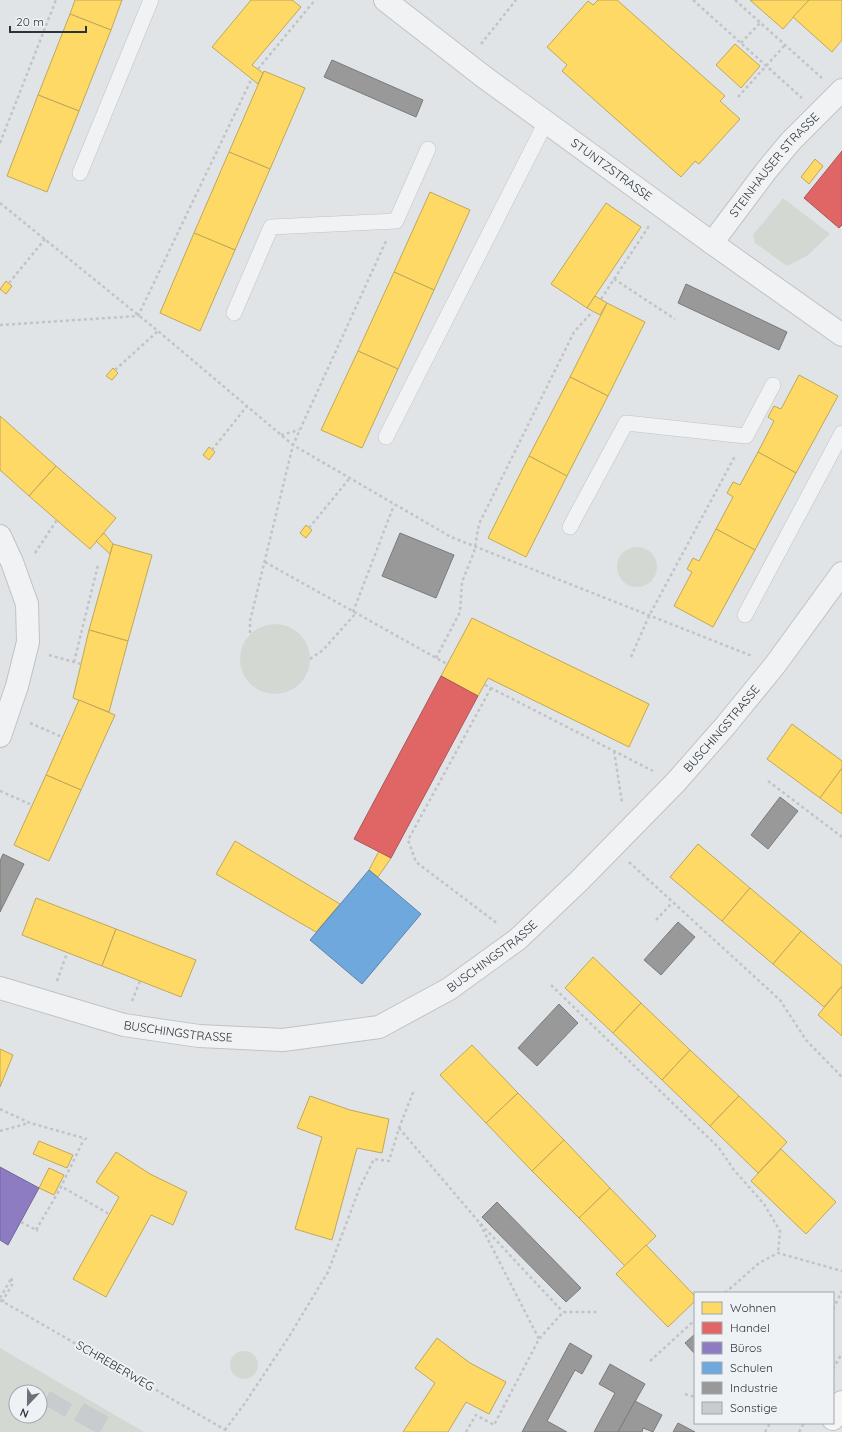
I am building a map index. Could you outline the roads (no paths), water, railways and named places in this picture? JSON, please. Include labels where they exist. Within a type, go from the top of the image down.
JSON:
[{"type":"main road","points":[[834,1417],[842,1402]]},
{"type":"street","name":"STUNTZSTRASSE","points":[[385,0],[467,64],[842,336]]},
{"type":"street","name":"STEINHAUSER STRASSE","points":[[712,243],[766,171],[791,141],[819,113],[834,86]]},
{"type":"street","points":[[0,536],[12,562],[27,604],[28,642],[17,686],[0,736]]},
{"type":"street","name":"BUSCHINGSTRASSE","points":[[0,988],[124,1025],[199,1036],[283,1040],[379,1027],[449,989],[518,939],[620,839],[676,782],[726,725],[775,665],[842,573]]},
{"type":"lane","points":[[80,172],[151,0]]},
{"type":"lane","points":[[386,437],[546,122]]},
{"type":"lane","points":[[234,313],[271,227],[396,221],[428,149]]},
{"type":"lane","points":[[570,526],[626,423],[746,436],[773,385]]},
{"type":"lane","points":[[745,615],[842,433]]}]
